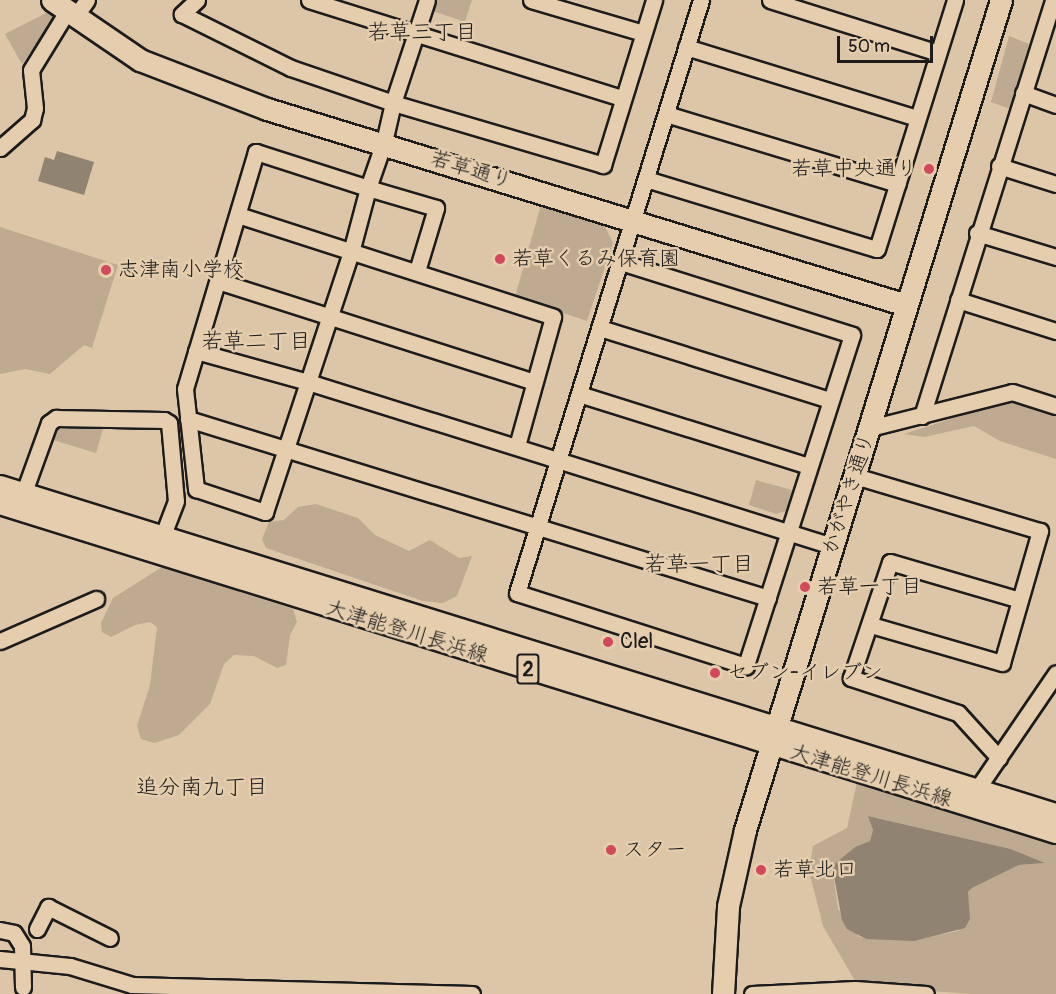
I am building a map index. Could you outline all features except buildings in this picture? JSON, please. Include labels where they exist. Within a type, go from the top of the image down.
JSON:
[{"type":"main road","name":"大津能登川長浜線","points":[[0,487],[14,502],[773,735],[1054,815]]},
{"type":"main road","name":"大津能登川長浜線","points":[[14,502],[162,538],[773,735],[977,789],[1054,815]]},
{"type":"street","points":[[0,148],[32,120],[35,108],[31,70],[64,10],[87,0]]},
{"type":"street","points":[[197,0],[182,14],[291,68],[393,103],[603,165],[654,0]]},
{"type":"street","points":[[309,0],[622,98]]},
{"type":"street","points":[[417,271],[436,208],[368,188],[256,152],[186,389],[196,489],[265,513],[288,448],[328,315],[351,252],[368,188],[384,142],[393,103],[427,0]]},
{"type":"street","points":[[531,0],[643,33]]},
{"type":"street","points":[[621,262],[852,335],[746,666],[517,593],[701,0]]},
{"type":"street","points":[[770,0],[938,53]]},
{"type":"street","points":[[645,179],[877,249],[955,0]]},
{"type":"street","name":"かがやき通り","points":[[723,994],[730,897],[773,735],[1001,0]]},
{"type":"street","points":[[922,416],[977,233],[1023,93],[1050,31],[1053,0]]},
{"type":"street","name":"若草通り","points":[[64,10],[169,74],[267,109],[384,142],[906,305]]},
{"type":"street","points":[[686,47],[917,118]]},
{"type":"street","points":[[1023,93],[1056,105]]},
{"type":"street","points":[[666,114],[898,184]]},
{"type":"street","points":[[999,166],[1056,184]]},
{"type":"street","points":[[237,215],[417,271],[553,317],[532,381],[516,446]]},
{"type":"street","points":[[977,233],[1056,257]]},
{"type":"street","points":[[218,281],[532,381]]},
{"type":"street","points":[[958,300],[1056,331]]},
{"type":"street","points":[[600,328],[830,400]]},
{"type":"street","points":[[196,351],[308,382],[832,546]]},
{"type":"street","points":[[870,428],[1012,392],[1056,406]]},
{"type":"street","points":[[579,394],[809,466]]},
{"type":"street","points":[[14,502],[49,423],[56,418],[164,420],[169,423],[176,501],[162,538]]},
{"type":"street","points":[[188,419],[768,598]]},
{"type":"street","points":[[855,476],[1040,531],[1002,663],[871,625]]},
{"type":"street","points":[[999,758],[958,712],[851,678],[871,625],[890,562],[1020,600]]},
{"type":"street","points":[[0,641],[96,599]]},
{"type":"street","points":[[977,789],[1056,674]]},
{"type":"street","points":[[38,929],[48,907],[110,938]]},
{"type":"street","points":[[0,930],[19,939],[23,961],[23,987]]},
{"type":"street","points":[[0,960],[70,966],[132,985],[472,994]]},
{"type":"street","points":[[752,994],[855,989],[926,994]]},
{"type":"shaded area","points":[[427,0],[472,0],[465,22],[424,8]]},
{"type":"shaded area","points":[[48,12],[53,17],[51,24],[22,64],[5,34]]},
{"type":"shaded area","points":[[1009,36],[1029,44],[1010,109],[991,102]]},
{"type":"shaded area","points":[[57,151],[94,162],[84,195],[38,181],[45,157],[54,160]]},
{"type":"shaded area","points":[[541,205],[604,225],[613,243],[587,321],[515,297]]},
{"type":"shaded area","points":[[0,227],[118,265],[92,348],[84,345],[50,374],[25,369],[0,374]]},
{"type":"shaded area","points":[[1010,400],[1056,415],[1056,459],[1000,441],[974,426],[924,437],[904,434]]},
{"type":"shaded area","points":[[62,422],[105,422],[96,453],[50,439],[54,427]]},
{"type":"shaded area","points":[[756,480],[792,490],[786,511],[776,514],[749,505]]},
{"type":"shaded area","points":[[316,504],[358,518],[375,535],[409,551],[430,540],[459,558],[472,556],[457,596],[443,603],[423,601],[266,548],[262,539],[269,522],[284,520],[298,507]]},
{"type":"shaded area","points":[[162,567],[293,609],[297,622],[290,635],[286,665],[277,668],[254,656],[234,655],[224,664],[210,704],[179,735],[154,743],[141,739],[137,726],[150,685],[157,627],[150,622],[135,625],[111,637],[102,632],[101,623],[113,598]]},
{"type":"shaded area","points":[[857,782],[1056,841],[1056,994],[973,994],[858,986],[823,926],[809,871],[813,846],[847,828]],"holes":[[[869,816],[1011,849],[1045,863],[1019,865],[972,888],[968,892],[958,931],[924,938],[866,939],[858,936],[838,909],[832,866],[855,847],[870,841],[873,830]]]},
{"type":"shaded area","points":[[868,816],[1011,849],[1045,863],[1019,865],[972,888],[968,892],[970,919],[965,928],[914,941],[866,939],[847,929],[842,920],[832,866],[855,847],[870,841],[873,830]]},
{"type":"place","name":"若草中央通り","points":[[929,169]]},
{"type":"place","name":"若草くるみ保育園","points":[[500,259]]},
{"type":"place","name":"志津南小学校","points":[[106,270]]},
{"type":"place","name":"若草一丁目","points":[[805,587]]},
{"type":"place","name":"Clel","points":[[608,642]]},
{"type":"place","name":"セブン-イレブン","points":[[715,673]]},
{"type":"place","name":"スター","points":[[611,850]]},
{"type":"place","name":"若草北口","points":[[761,870]]},
{"type":"district","name":"若草三丁目","points":[[422,33]]},
{"type":"district","name":"若草二丁目","points":[[256,342]]},
{"type":"district","name":"若草一丁目","points":[[699,565]]},
{"type":"district","name":"追分南九丁目","points":[[202,788]]}]
